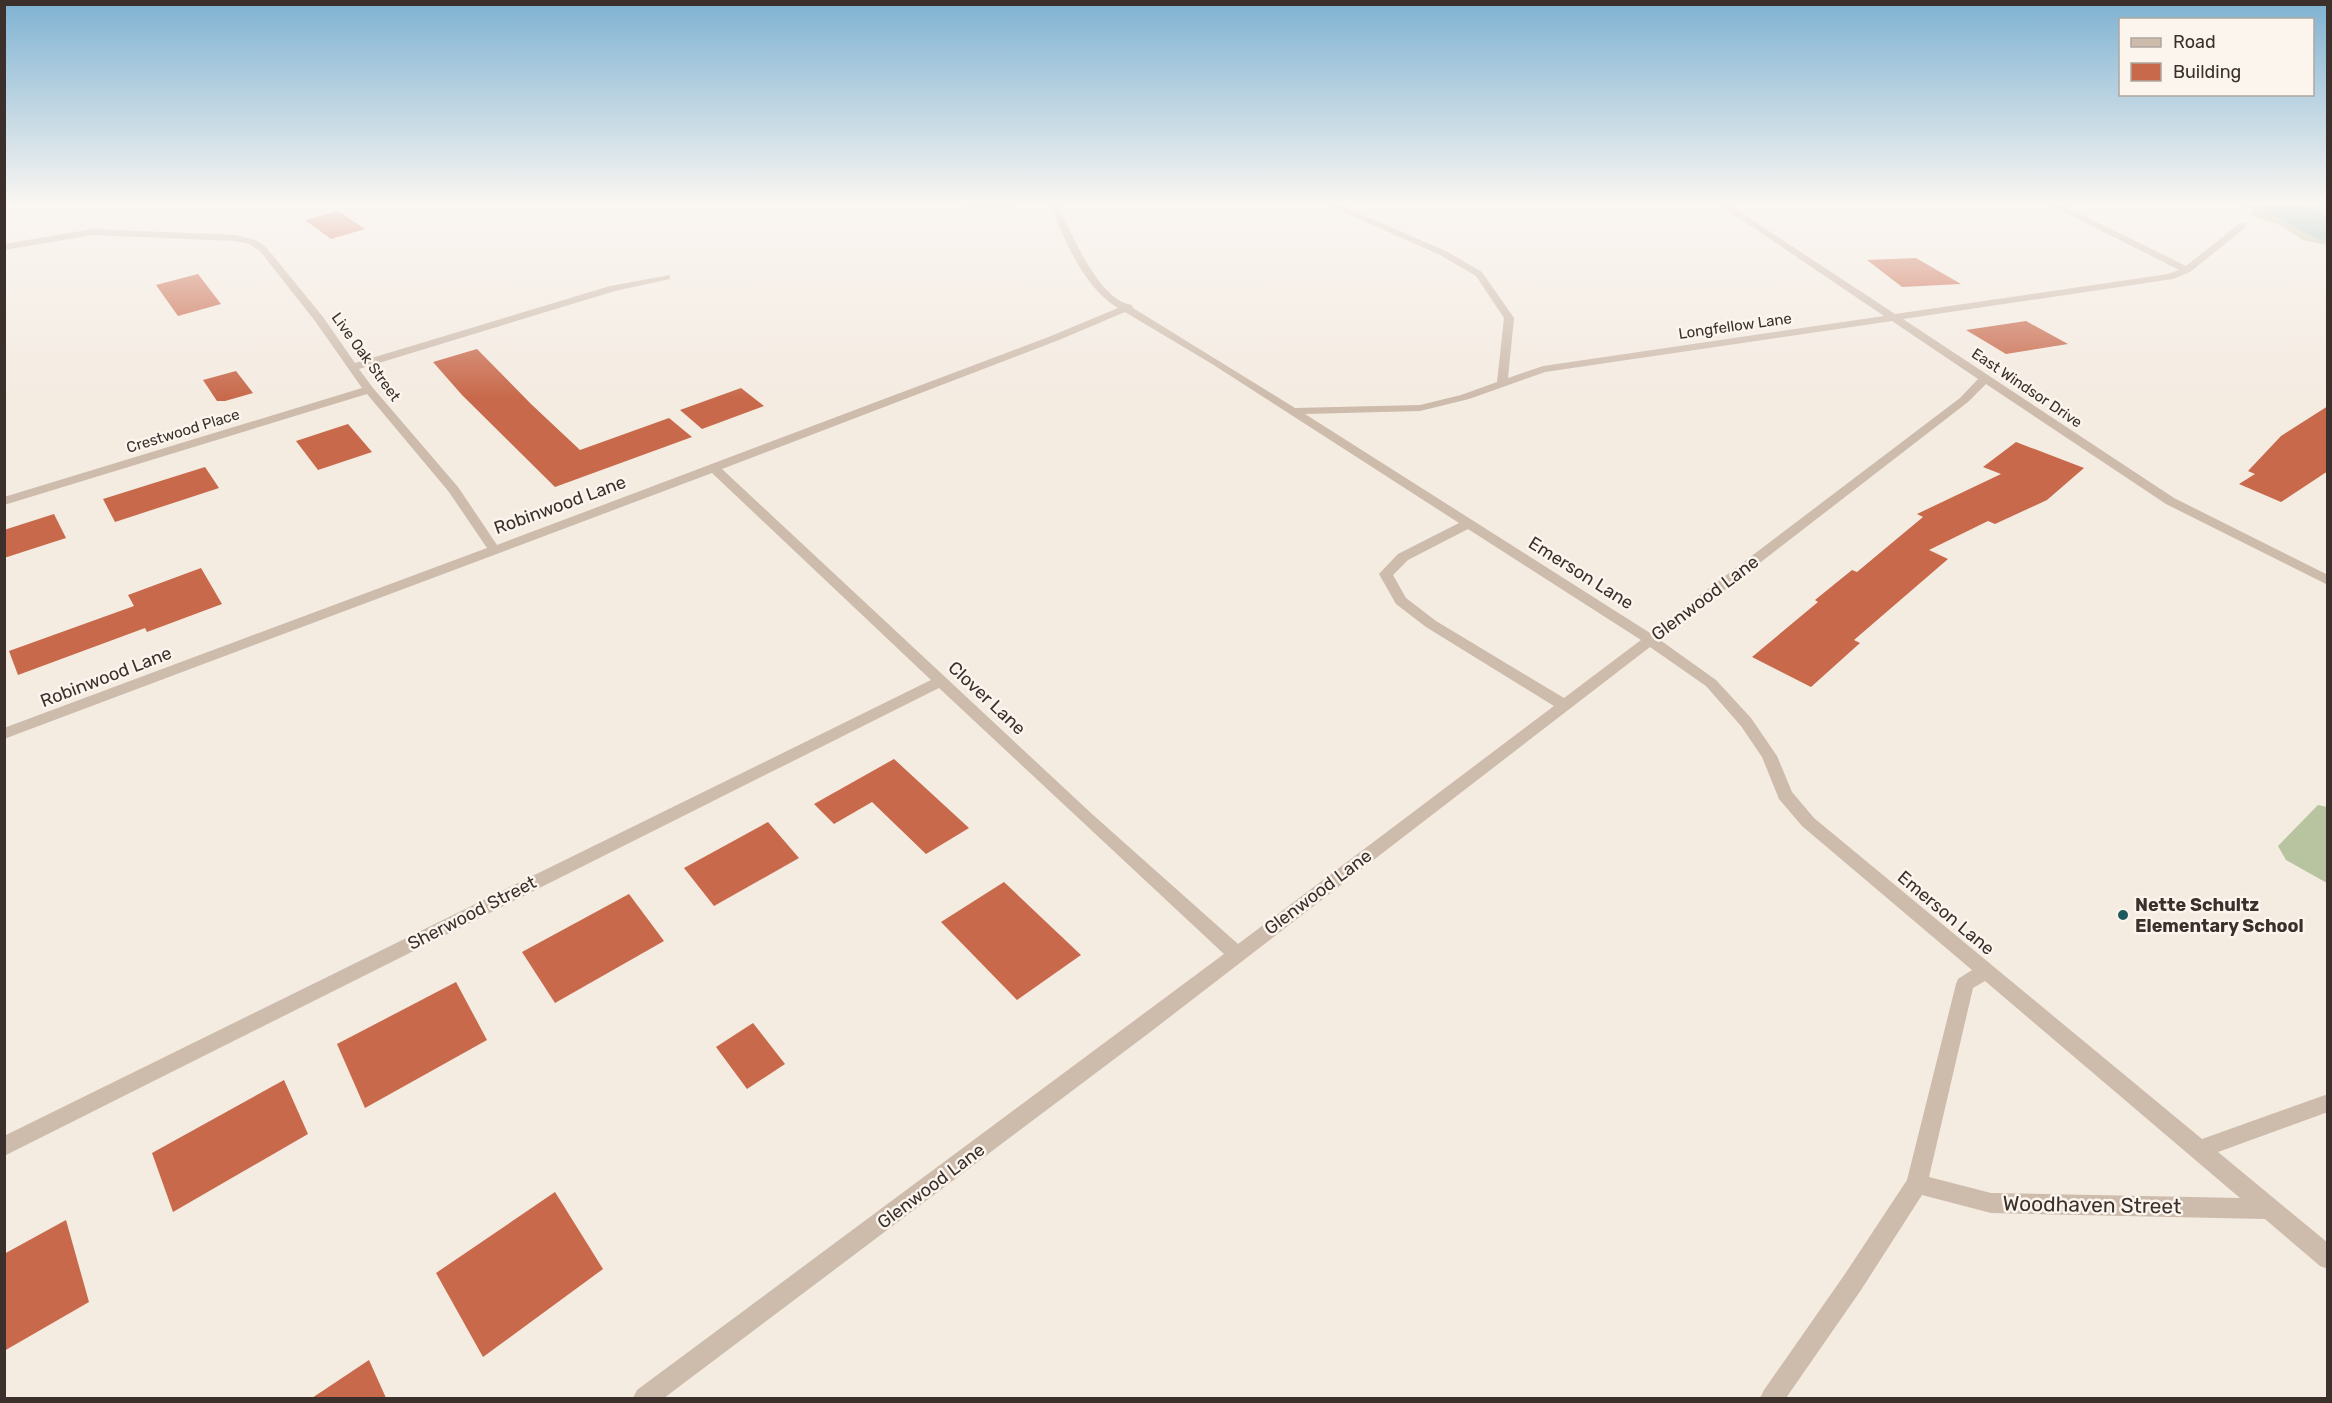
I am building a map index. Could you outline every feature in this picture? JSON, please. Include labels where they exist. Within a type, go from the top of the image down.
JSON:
[{"type":"street","name":"Live Oak Street","points":[[278,267],[320,320],[369,390],[454,490],[494,549]]},
{"type":"street","name":"Emerson Lane","points":[[1085,267],[1089,276],[1111,298],[1650,640],[1711,683],[1746,722],[1769,756],[1785,795],[1808,822],[2328,1258]]},
{"type":"street","points":[[1468,267],[1479,274],[1509,318],[1502,383]]},
{"type":"street","name":"East Windsor Drive","points":[[1817,267],[2170,501],[2328,581]]},
{"type":"street","points":[[2182,267],[2187,270],[2190,267]]},
{"type":"street","name":"Longfellow Lane","points":[[1290,411],[1419,408],[1465,398],[1543,369],[2170,277],[2187,270]]},
{"type":"street","points":[[353,367],[613,288],[667,277]]},
{"type":"street","name":"Robinwood Lane","points":[[4,734],[714,468],[1055,338],[1128,307]]},
{"type":"street","name":"Glenwood Lane","points":[[645,1398],[891,1217],[1650,640],[1964,400],[1985,378]]},
{"type":"street","name":"Crestwood Place","points":[[4,501],[369,390]]},
{"type":"street","name":"Clover Lane","points":[[714,468],[1086,818],[1236,954]]},
{"type":"street","points":[[1468,524],[1403,557],[1386,574],[1401,601],[1431,624],[1564,705]]},
{"type":"street","name":"Sherwood Street","points":[[4,1147],[774,762],[941,681]]},
{"type":"street","points":[[1772,1398],[1853,1282],[1917,1184],[1965,984],[1986,971]]},
{"type":"street","points":[[2198,1150],[2327,1103]]},
{"type":"street","name":"Woodhaven Street","points":[[1917,1184],[1991,1203],[2269,1209]]},
{"type":"green space","points":[[2318,805],[2327,807],[2327,883],[2286,860],[2278,846]]},
{"type":"building","points":[[1877,267],[1932,267],[1961,284],[1902,287]]},
{"type":"building","points":[[198,274],[221,304],[178,316],[156,285]]},
{"type":"building","points":[[2026,321],[2068,344],[2006,354],[1966,330]]},
{"type":"building","points":[[477,349],[580,450],[669,418],[692,437],[555,487],[462,395],[433,362]]},
{"type":"building","points":[[236,371],[253,393],[217,401],[203,380]]},
{"type":"building","points":[[741,388],[764,406],[702,429],[680,410]]},
{"type":"building","points":[[2328,406],[2328,471],[2281,502],[2239,484],[2255,474],[2248,471],[2281,436]]},
{"type":"building","points":[[348,424],[372,452],[318,470],[296,441]]},
{"type":"building","points":[[2016,442],[2084,468],[2047,500],[1995,524],[1988,521],[1929,550],[1948,559],[1854,640],[1860,643],[1811,687],[1752,657],[1818,602],[1815,600],[1852,570],[1857,572],[1923,517],[1917,514],[2001,474],[1983,467]]},
{"type":"building","points":[[205,467],[219,488],[115,522],[103,499]]},
{"type":"building","points":[[54,514],[66,538],[4,558],[4,530]]},
{"type":"building","points":[[201,568],[222,604],[147,632],[145,628],[18,675],[9,651],[134,606],[128,595]]},
{"type":"building","points":[[894,759],[969,828],[926,854],[872,802],[834,824],[814,804]]},
{"type":"building","points":[[768,822],[799,858],[714,906],[684,868]]},
{"type":"building","points":[[1004,882],[1081,955],[1017,1000],[941,922]]},
{"type":"building","points":[[629,894],[664,941],[555,1003],[522,952]]},
{"type":"building","points":[[456,982],[487,1040],[365,1108],[337,1044]]},
{"type":"building","points":[[753,1023],[785,1064],[747,1089],[716,1047]]},
{"type":"building","points":[[284,1080],[308,1134],[173,1212],[152,1153]]},
{"type":"building","points":[[555,1192],[603,1269],[483,1357],[436,1273]]},
{"type":"building","points":[[66,1220],[89,1302],[4,1351],[4,1254]]},
{"type":"building","points":[[369,1360],[386,1398],[312,1398]]},
{"type":"place","name":"Nette Schultz Elementary School","points":[[2123,915]]}]
